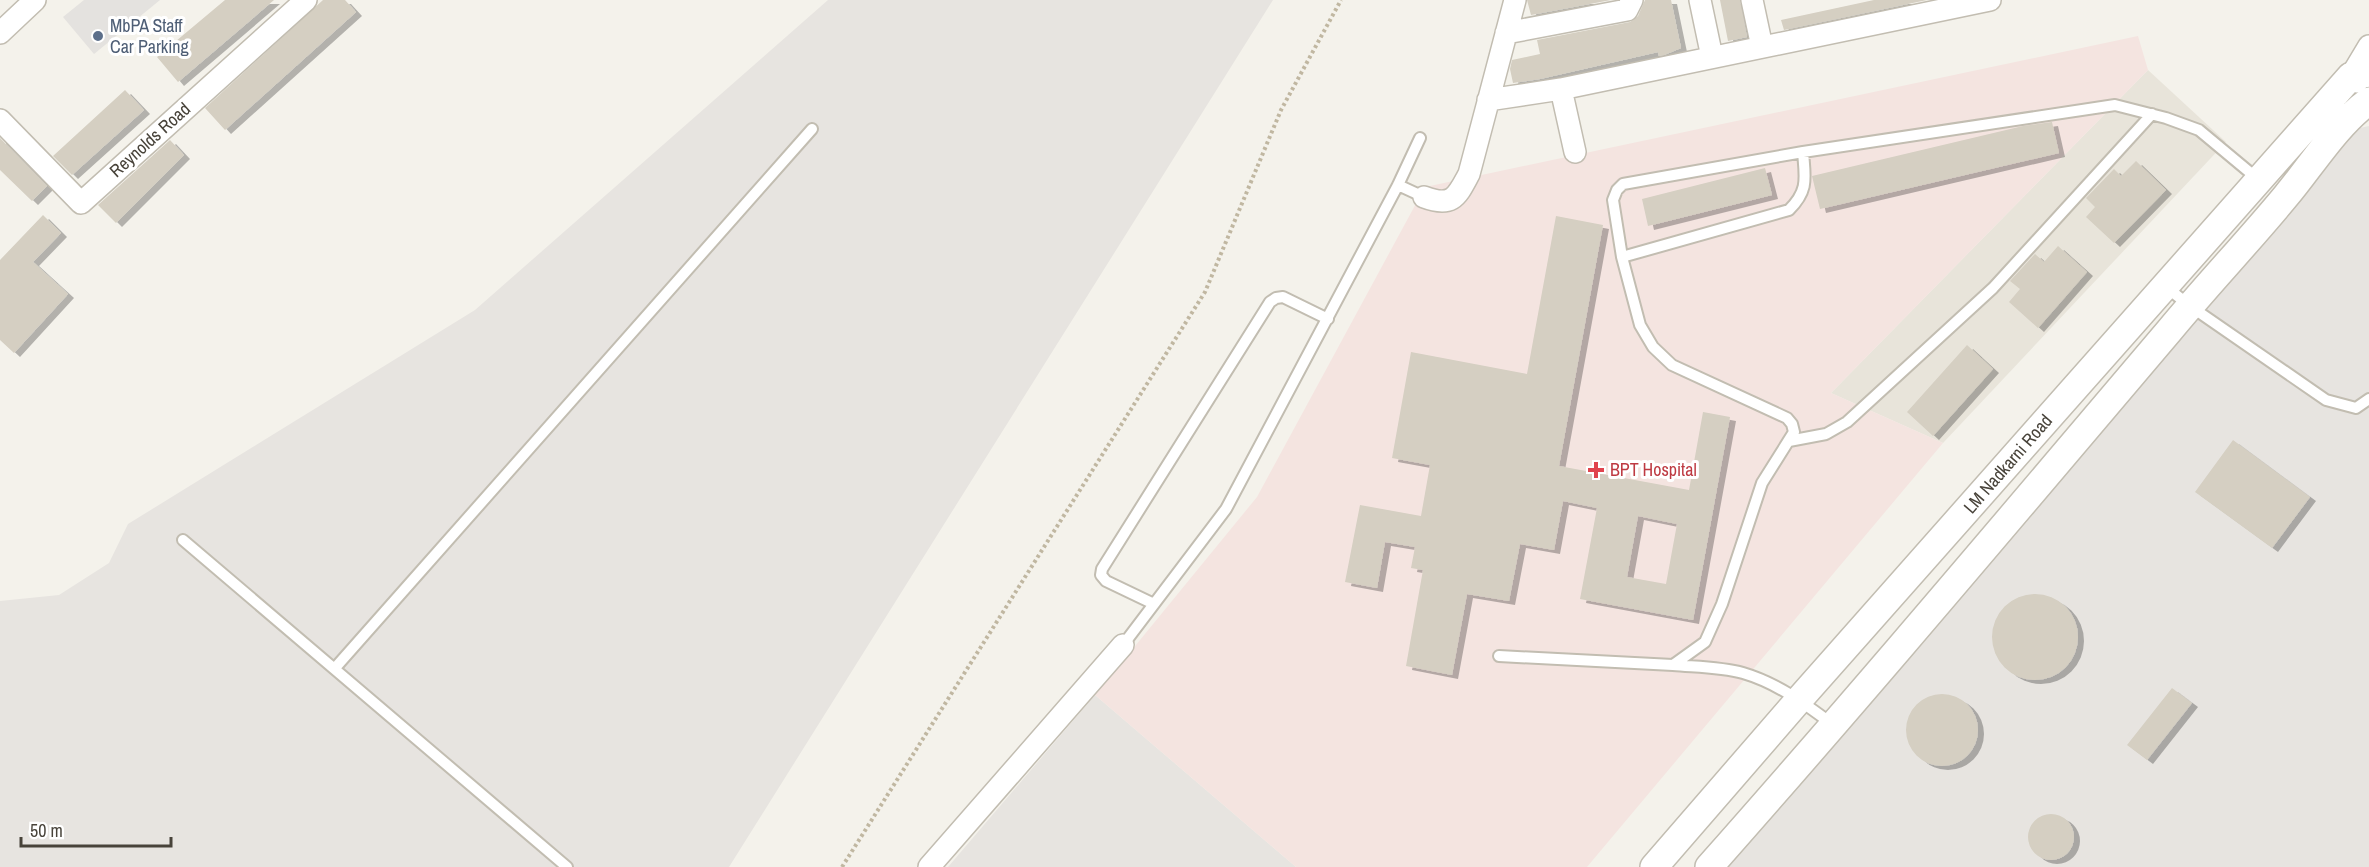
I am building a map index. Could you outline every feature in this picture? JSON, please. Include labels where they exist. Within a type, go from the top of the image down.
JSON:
[{"type":"street","points":[[0,33],[35,0]]},
{"type":"street","name":"Reynolds Road","points":[[0,120],[81,202],[306,0]]},
{"type":"street","points":[[1425,198],[1436,202],[1451,201],[1469,174],[1515,0]]},
{"type":"street","points":[[1506,33],[1627,10],[1632,0]]},
{"type":"street","points":[[1700,0],[1712,57]]},
{"type":"street","points":[[1752,0],[1762,47]]},
{"type":"street","points":[[1488,100],[1561,89],[1762,47],[1927,6],[1990,0]]},
{"type":"street","points":[[2363,81],[2369,46]]},
{"type":"street","name":"LM Nadkarni Road","points":[[1654,867],[2165,286],[2260,181],[2363,81]]},
{"type":"street","points":[[1561,89],[1575,152]]},
{"type":"street","name":"LM Nadkarni Road","points":[[1709,867],[1834,726],[2190,306],[2284,199],[2331,140],[2360,107],[2369,101]]},
{"type":"street","points":[[2260,181],[2284,199]]},
{"type":"street","points":[[929,867],[1123,645]]},
{"type":"lane","points":[[1673,665],[1705,642],[1722,604],[1762,483],[1794,432],[1787,418],[1672,365],[1653,347],[1640,326],[1622,256],[1613,200],[1617,190],[1623,184],[1803,152],[2115,105],[2152,114],[2199,130],[2260,181]]},
{"type":"lane","points":[[1788,441],[1826,434],[1847,422],[1993,288],[2152,114]]},
{"type":"lane","points":[[335,668],[812,129]]},
{"type":"lane","points":[[1123,645],[1226,509],[1328,319],[1420,138]]},
{"type":"lane","points":[[1622,256],[1789,210],[1800,199],[1806,184],[1803,152]]},
{"type":"lane","points":[[1398,185],[1425,198]]},
{"type":"lane","points":[[2165,286],[2190,306],[2326,400],[2356,408],[2369,399]]},
{"type":"lane","points":[[1154,604],[1106,581],[1101,575],[1102,569],[1269,302],[1283,297],[1328,319]]},
{"type":"lane","points":[[183,540],[567,867]]},
{"type":"lane","points":[[1499,656],[1673,665],[1742,673],[1800,699],[1834,726]]},
{"type":"path","points":[[842,867],[1205,291],[1281,110],[1341,0]]},
{"type":"shaded area","name":"MbPA Staff Car Parking","points":[[84,0],[160,0],[94,54],[63,17]]},
{"type":"shaded area","points":[[828,0],[1273,0],[729,867],[0,867],[0,601],[59,595],[109,563],[128,524],[475,310]]},
{"type":"shaded area","name":"BPT Hospital","points":[[2138,36],[2148,70],[1831,393],[1943,443],[1587,867],[1296,867],[1095,695],[1257,497],[1425,187]]},
{"type":"shaded area","points":[[2148,70],[2226,142],[1943,443],[1831,393]]},
{"type":"shaded area","points":[[2369,126],[2369,867],[1710,867],[2351,130]]},
{"type":"shaded area","points":[[1095,695],[1296,867],[948,867]]},
{"type":"building","points":[[225,0],[274,0],[178,82],[157,57]]},
{"type":"building","points":[[323,0],[345,0],[356,12],[225,130],[205,108]]},
{"type":"building","points":[[1527,0],[1611,0],[1531,15]]},
{"type":"building","points":[[1645,0],[1671,0],[1681,48],[1664,55],[1659,56],[1658,52],[1513,83],[1510,69],[1512,60],[1540,54],[1537,40],[1630,22],[1638,16]]},
{"type":"building","points":[[1720,0],[1740,0],[1747,37],[1728,41]]},
{"type":"building","points":[[1874,0],[1927,0],[1784,30],[1781,20]]},
{"type":"building","points":[[125,90],[144,110],[72,175],[53,156]]},
{"type":"building","points":[[2052,122],[2059,153],[1820,209],[1812,176],[2023,126]]},
{"type":"building","points":[[0,138],[47,186],[32,201],[0,170]]},
{"type":"building","points":[[170,140],[184,155],[116,223],[98,205]]},
{"type":"building","points":[[2136,161],[2166,190],[2114,243],[2086,217],[2095,207],[2086,198],[2114,169],[2121,176]]},
{"type":"building","points":[[1765,168],[1772,195],[1648,226],[1642,199]]},
{"type":"building","points":[[43,215],[61,233],[33,262],[68,294],[14,353],[0,340],[0,260]]},
{"type":"building","points":[[1556,216],[1603,225],[1559,466],[1689,490],[1703,412],[1730,417],[1693,620],[1580,599],[1597,508],[1563,501],[1554,550],[1520,544],[1509,601],[1467,594],[1452,675],[1406,666],[1423,570],[1411,568],[1415,547],[1385,542],[1377,588],[1345,582],[1360,505],[1421,516],[1430,465],[1392,458],[1411,352],[1527,374]],"holes":[[[1638,516],[1677,524],[1666,584],[1627,577]]]},
{"type":"building","points":[[2058,246],[2087,272],[2038,328],[2009,302],[2020,289],[2010,281],[2035,254],[2044,262]]},
{"type":"building","points":[[1967,345],[1993,369],[1933,436],[1907,412]]},
{"type":"building","points":[[2233,440],[2310,497],[2272,548],[2195,492]]},
{"type":"building","points":[[2035,594],[2059,601],[2071,613],[2078,637],[2071,661],[2059,673],[2035,680],[2011,673],[1999,661],[1992,637],[1999,613],[2011,601]]},
{"type":"building","points":[[2172,688],[2192,703],[2147,760],[2127,745]]},
{"type":"building","points":[[1942,694],[1962,700],[1972,710],[1978,730],[1972,750],[1962,760],[1942,766],[1922,760],[1912,750],[1906,730],[1912,710],[1922,700]]},
{"type":"building","points":[[2051,814],[2067,821],[2074,837],[2067,853],[2051,860],[2035,853],[2028,837],[2035,821]]},
{"type":"place","name":"MbPA Staff Car Parking","points":[[98,36]]},
{"type":"place","name":"BPT Hospital","points":[[1596,470]]}]
